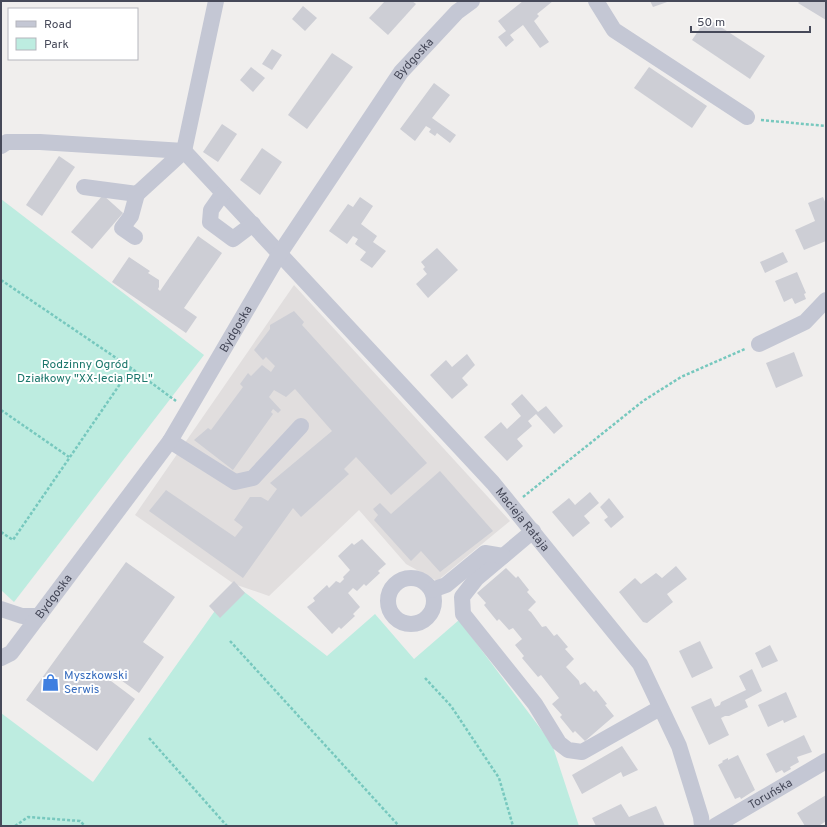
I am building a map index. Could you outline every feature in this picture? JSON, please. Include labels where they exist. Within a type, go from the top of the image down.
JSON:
[{"type":"street","points":[[135,238],[122,228],[130,216],[137,194],[184,151],[216,1]]},
{"type":"street","name":"Bydgoska","points":[[1,658],[11,653],[170,441],[189,412],[280,253],[401,72],[457,12],[472,1]]},
{"type":"street","points":[[596,1],[614,30],[747,117]]},
{"type":"street","points":[[1,146],[7,142],[40,142],[184,151]]},
{"type":"street","name":"Macieja Rataja","points":[[184,151],[493,483],[640,664],[679,746],[701,817],[702,826]]},
{"type":"street","points":[[84,187],[137,194]]},
{"type":"street","points":[[223,193],[211,210],[210,222],[233,239],[253,224]]},
{"type":"street","points":[[759,344],[805,322],[826,300]]},
{"type":"street","points":[[170,441],[235,482],[253,478],[301,426]]},
{"type":"street","points":[[533,531],[476,579],[462,597],[462,614],[535,704],[559,743],[568,750],[582,752],[660,708]]},
{"type":"street","points":[[432,590],[446,585],[485,554],[503,556]]},
{"type":"street","points":[[1,609],[22,616],[39,616]]},
{"type":"street","name":"Toruńska","points":[[715,826],[826,761]]},
{"type":"path","points":[[747,117],[771,122],[826,126]]},
{"type":"path","points":[[1,280],[131,368],[189,412]]},
{"type":"path","points":[[512,505],[643,400],[681,377],[759,344]]},
{"type":"path","points":[[1,532],[13,540],[131,368]]},
{"type":"path","points":[[1,410],[69,457]]},
{"type":"path","points":[[230,641],[399,826]]},
{"type":"path","points":[[425,678],[451,706],[499,778],[513,826]]},
{"type":"path","points":[[149,738],[227,826]]},
{"type":"path","points":[[15,826],[28,817],[80,821],[85,826]]},
{"type":"shaded area","points":[[294,285],[510,521],[437,581],[406,564],[359,510],[269,596],[234,584],[135,515]]},
{"type":"green space","name":"Rodzinny Ogród Działkowy \"XX-lecia PRL\"","points":[[1,199],[204,355],[14,602],[1,590]]},
{"type":"green space","points":[[234,584],[327,656],[375,614],[414,659],[459,620],[552,744],[579,826],[1,826],[1,713],[93,782]]},
{"type":"building","points":[[385,1],[412,1],[416,4],[388,35],[369,18]]},
{"type":"building","points":[[523,1],[553,1],[537,14],[539,16],[534,21],[549,42],[540,48],[523,25],[510,35],[514,40],[506,47],[498,37],[506,31],[498,21]]},
{"type":"building","points":[[650,1],[670,1],[653,7]]},
{"type":"building","points":[[800,1],[826,1],[826,20],[798,3]]},
{"type":"building","points":[[303,6],[317,18],[305,31],[292,19]]},
{"type":"building","points":[[707,18],[765,56],[750,79],[692,40]]},
{"type":"building","points":[[272,49],[282,55],[272,70],[262,64]]},
{"type":"building","points":[[332,53],[353,67],[307,129],[288,115]]},
{"type":"building","points":[[251,67],[265,78],[253,92],[240,80]]},
{"type":"building","points":[[649,67],[707,106],[692,128],[634,88]]},
{"type":"building","points":[[434,83],[450,95],[432,118],[456,135],[450,143],[437,133],[435,136],[429,132],[431,129],[426,126],[415,141],[400,129]]},
{"type":"building","points":[[222,124],[237,134],[218,162],[203,152]]},
{"type":"building","points":[[262,148],[282,162],[260,195],[240,180]]},
{"type":"building","points":[[59,156],[75,167],[42,216],[26,205]]},
{"type":"building","points":[[103,195],[123,213],[92,249],[71,232]]},
{"type":"building","points":[[360,197],[373,206],[361,224],[377,236],[373,242],[386,251],[372,268],[360,260],[366,252],[355,244],[358,239],[353,236],[347,244],[329,231],[348,204],[353,207]]},
{"type":"building","points":[[823,197],[826,204],[826,241],[804,250],[795,230],[815,221],[808,203]]},
{"type":"building","points":[[198,236],[222,253],[184,308],[197,317],[186,333],[112,282],[129,257],[150,271],[148,273],[159,280],[158,289],[160,291]]},
{"type":"building","points":[[437,248],[458,270],[428,298],[416,284],[427,274],[423,269],[425,267],[421,262]]},
{"type":"building","points":[[783,252],[788,262],[765,273],[760,262]]},
{"type":"building","points":[[797,272],[806,293],[804,294],[806,299],[795,304],[792,298],[784,302],[775,281]]},
{"type":"building","points":[[294,311],[304,322],[302,325],[427,463],[391,495],[356,457],[344,469],[349,474],[301,517],[293,508],[243,578],[149,511],[166,490],[235,537],[243,527],[234,520],[250,497],[261,497],[268,501],[277,489],[270,483],[332,431],[295,389],[286,397],[274,390],[269,397],[281,410],[278,413],[273,409],[271,412],[273,414],[233,470],[194,440],[208,428],[211,430],[243,387],[240,384],[248,373],[251,376],[262,365],[271,372],[275,366],[266,357],[263,360],[254,350],[270,329],[270,325]]},
{"type":"building","points":[[794,352],[803,376],[776,388],[766,363]]},
{"type":"building","points":[[467,354],[475,365],[462,378],[468,385],[452,399],[430,375],[446,360],[452,367]]},
{"type":"building","points":[[522,394],[538,412],[546,406],[563,426],[554,434],[536,414],[528,421],[532,426],[517,439],[523,446],[507,461],[484,437],[501,422],[507,429],[521,416],[511,404]]},
{"type":"building","points":[[440,471],[493,531],[440,572],[421,551],[411,561],[374,520],[378,515],[373,509],[380,503],[391,514]]},
{"type":"building","points":[[590,492],[599,503],[584,516],[590,523],[573,537],[552,512],[569,498],[575,505]]},
{"type":"building","points":[[609,498],[624,517],[611,528],[604,520],[608,517],[600,507]]},
{"type":"building","points":[[362,539],[386,564],[378,571],[380,573],[366,586],[364,584],[357,591],[353,588],[348,593],[360,607],[353,614],[355,616],[341,629],[339,627],[332,634],[307,607],[315,601],[313,598],[327,585],[329,588],[336,581],[340,583],[344,579],[343,577],[350,570],[338,556],[352,543],[354,545]]},
{"type":"building","points":[[126,562],[175,597],[143,642],[164,657],[139,693],[111,673],[107,678],[135,699],[97,751],[26,700]]},
{"type":"building","points":[[676,566],[687,579],[667,594],[673,602],[647,623],[643,622],[619,592],[635,578],[641,584],[656,573],[662,578]]},
{"type":"building","points":[[506,568],[516,578],[518,576],[529,590],[527,592],[536,602],[528,610],[542,627],[546,626],[554,636],[557,634],[568,647],[565,649],[574,659],[566,667],[579,681],[580,685],[585,682],[594,692],[596,690],[614,716],[585,741],[575,731],[573,733],[560,717],[562,715],[552,704],[559,698],[541,675],[538,677],[522,658],[524,656],[515,645],[522,639],[513,628],[509,630],[499,619],[497,621],[484,605],[486,603],[477,593]]},
{"type":"building","points":[[234,581],[245,593],[220,618],[209,606]]},
{"type":"building","points":[[700,641],[713,668],[692,678],[679,651]]},
{"type":"building","points":[[770,645],[778,661],[762,668],[755,653]]},
{"type":"building","points":[[752,669],[762,691],[745,700],[748,707],[721,718],[729,735],[709,745],[691,707],[711,698],[715,707],[720,705],[721,702],[746,690],[739,676]]},
{"type":"building","points":[[786,692],[797,717],[784,723],[783,720],[768,727],[758,705]]},
{"type":"building","points":[[804,735],[812,752],[797,757],[799,762],[790,767],[791,769],[784,773],[782,770],[776,773],[766,754]]},
{"type":"building","points":[[622,746],[638,770],[623,777],[621,772],[582,794],[572,775]]},
{"type":"building","points":[[738,755],[755,790],[741,799],[740,797],[735,799],[718,765],[728,758],[728,760]]},
{"type":"building","points":[[826,795],[826,821],[819,826],[805,826],[797,813]]},
{"type":"building","points":[[621,804],[629,817],[656,806],[665,826],[596,826],[592,818]]},
{"type":"place","name":"Myszkowski Serwis","points":[[51,682]]}]
